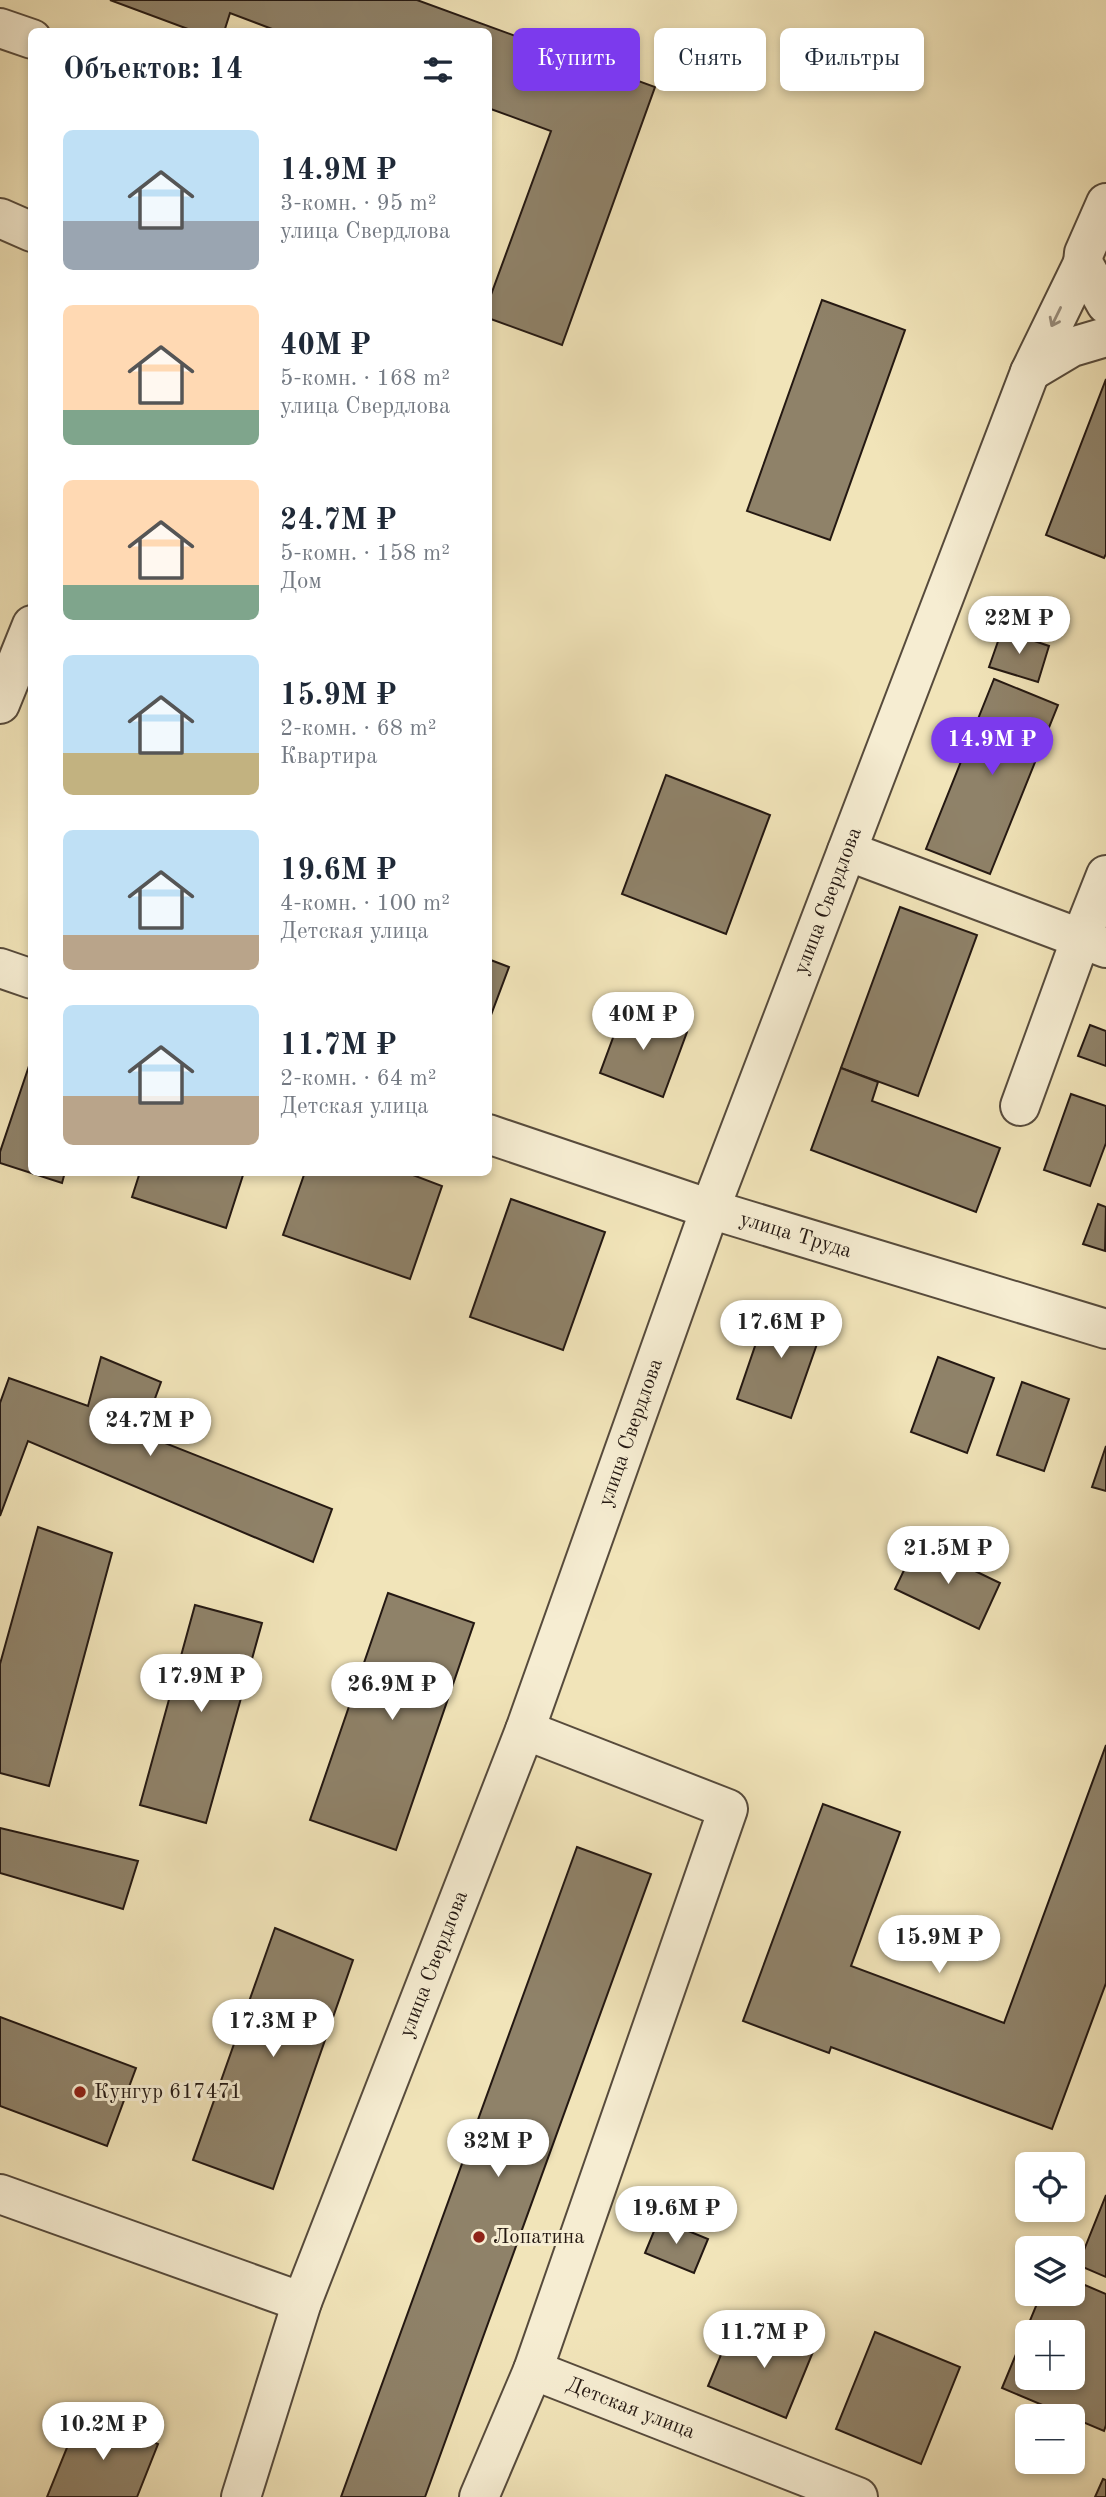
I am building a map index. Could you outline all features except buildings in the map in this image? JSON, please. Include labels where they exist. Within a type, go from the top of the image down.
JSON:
[{"type":"street","points":[[0,28],[28,38]]},
{"type":"street","name":"улица Свердлова","points":[[241,2497],[302,2302],[525,1730],[710,1209],[1030,372],[1083,263],[1084,253],[1106,203]]},
{"type":"street","points":[[0,218],[28,230]]},
{"type":"street","points":[[1083,263],[1106,304]]},
{"type":"street","points":[[1030,372],[1072,347],[1106,337]]},
{"type":"street","points":[[0,704],[28,635]]},
{"type":"street","points":[[847,851],[1093,943]]},
{"type":"street","points":[[1020,1106],[1093,943],[1106,876]]},
{"type":"street","points":[[0,968],[28,978]]},
{"type":"street","name":"улица Труда","points":[[492,1135],[710,1209],[1106,1329]]},
{"type":"street","points":[[480,2497],[533,2370],[728,1809],[525,1730]]},
{"type":"street","points":[[0,2194],[302,2302]]},
{"type":"street","name":"Детская улица","points":[[533,2370],[858,2497]]},
{"type":"place","name":"Кунгур 617471","points":[[80,2092]]},
{"type":"place","name":"Лопатина","points":[[479,2237]]}]
